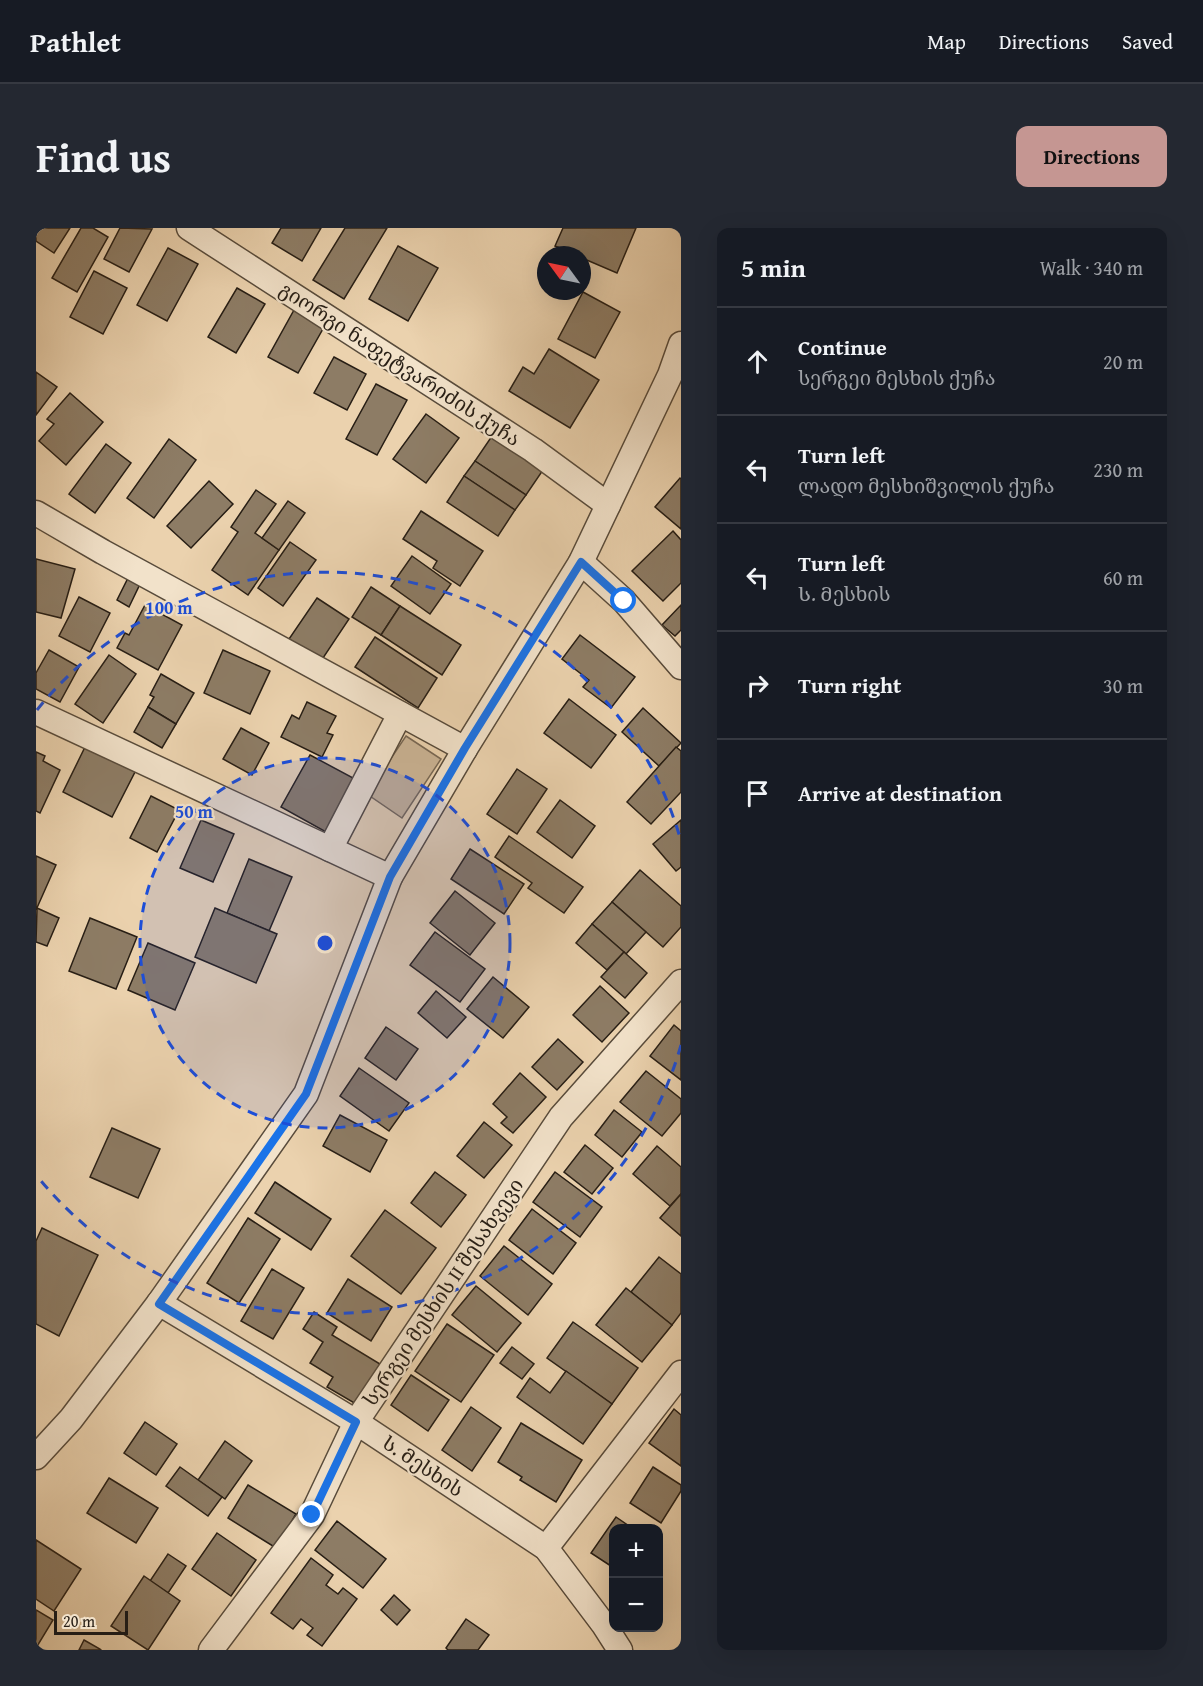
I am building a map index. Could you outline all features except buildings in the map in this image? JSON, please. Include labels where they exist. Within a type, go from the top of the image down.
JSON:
[{"type":"street","name":"გიორგი ნაფეტვარიძის ქუჩა","points":[[189,228],[523,444],[608,505]]},
{"type":"street","points":[[36,1457],[71,1419],[159,1304],[306,1094],[390,877],[465,748],[581,562],[608,505],[676,378],[681,344]]},
{"type":"street","points":[[36,513],[103,552],[465,748]]},
{"type":"street","points":[[581,562],[624,601],[681,666]]},
{"type":"street","points":[[36,712],[390,877]]},
{"type":"street","points":[[330,849],[400,714]]},
{"type":"street","name":"სერგეი მესხის II შესახვევი","points":[[211,1650],[312,1515],[356,1422],[561,1118],[681,982]]},
{"type":"street","name":"Ს. Მესხის","points":[[159,1304],[356,1422],[546,1548],[620,1650]]},
{"type":"street","points":[[546,1548],[681,1373]]},
{"type":"shaded area","points":[[406,736],[441,759],[402,818],[367,794]]},
{"type":"route","points":[[312,1515],[356,1422],[159,1304],[306,1094],[390,877],[465,748],[581,562],[624,601]]}]
